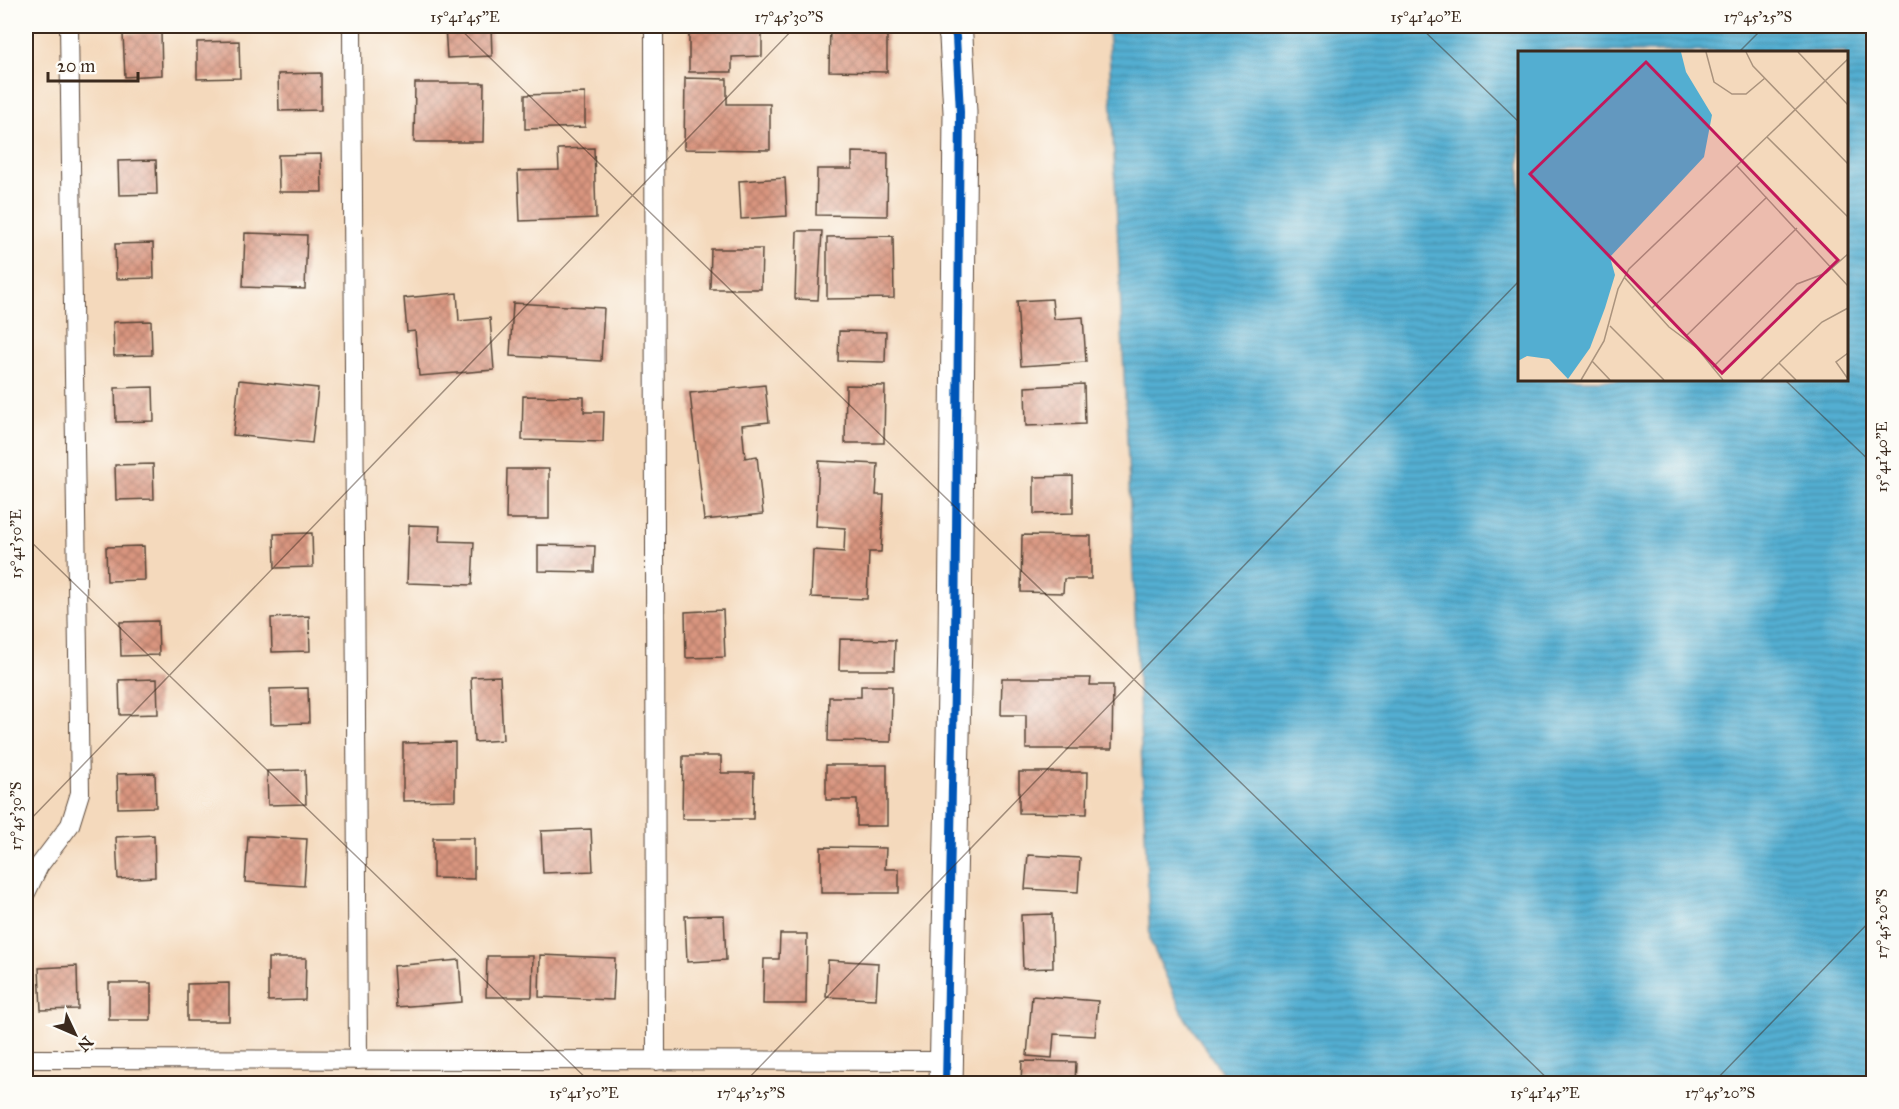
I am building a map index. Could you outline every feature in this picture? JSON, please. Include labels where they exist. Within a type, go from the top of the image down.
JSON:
[{"type":"street","points":[[946,1072],[955,639],[960,112],[956,38],[953,26]]},
{"type":"lane","points":[[26,893],[39,866],[70,825],[80,793],[69,26]]},
{"type":"lane","points":[[352,26],[358,1060]]},
{"type":"lane","points":[[654,26],[656,1061]]},
{"type":"lane","points":[[26,1059],[656,1061],[946,1072]]},
{"type":"water","points":[[1108,26],[1873,26],[1873,1083],[1229,1083],[1185,1018],[1150,941]]},
{"type":"building","points":[[445,26],[491,26],[492,56],[447,58]]},
{"type":"building","points":[[689,26],[762,26],[762,56],[732,57],[732,72],[689,72]]},
{"type":"building","points":[[830,26],[887,26],[887,72],[829,71]]},
{"type":"building","points":[[161,32],[162,75],[125,77],[123,34]]},
{"type":"building","points":[[239,41],[240,78],[197,79],[197,42]]},
{"type":"building","points":[[321,73],[321,110],[279,111],[278,74]]},
{"type":"building","points":[[685,78],[727,79],[727,104],[770,104],[770,150],[684,149]]},
{"type":"building","points":[[415,83],[484,83],[483,142],[414,142]]},
{"type":"building","points":[[585,93],[585,127],[525,129],[525,95]]},
{"type":"building","points":[[594,148],[596,218],[520,221],[518,171],[559,170],[558,149]]},
{"type":"building","points":[[852,152],[888,153],[887,216],[816,215],[817,169],[852,169]]},
{"type":"building","points":[[321,154],[322,192],[279,192],[278,155]]},
{"type":"building","points":[[156,160],[157,194],[119,195],[118,161]]},
{"type":"building","points":[[785,178],[787,216],[741,219],[739,181]]},
{"type":"building","points":[[797,231],[822,231],[818,300],[795,299]]},
{"type":"building","points":[[245,233],[307,235],[305,289],[243,287]]},
{"type":"building","points":[[893,236],[894,298],[827,299],[827,237]]},
{"type":"building","points":[[153,243],[154,278],[116,279],[115,244]]},
{"type":"building","points":[[711,249],[762,249],[761,289],[710,289]]},
{"type":"building","points":[[457,293],[459,321],[490,318],[494,370],[419,376],[415,331],[407,332],[404,298]]},
{"type":"building","points":[[1052,299],[1054,319],[1083,317],[1086,362],[1021,366],[1017,301]]},
{"type":"building","points":[[513,303],[604,308],[601,361],[510,356]]},
{"type":"building","points":[[151,321],[152,355],[114,356],[113,322]]},
{"type":"building","points":[[839,331],[886,332],[885,362],[838,361]]},
{"type":"building","points":[[239,380],[318,388],[312,443],[233,435]]},
{"type":"building","points":[[1084,384],[1085,424],[1026,426],[1025,387]]},
{"type":"building","points":[[765,385],[769,422],[742,425],[745,458],[757,456],[763,514],[704,520],[690,393]]},
{"type":"building","points":[[846,385],[885,386],[884,443],[845,443]]},
{"type":"building","points":[[153,387],[154,421],[116,422],[115,388]]},
{"type":"building","points":[[523,396],[584,397],[584,412],[604,412],[603,442],[522,440]]},
{"type":"building","points":[[819,461],[878,464],[876,495],[884,495],[881,552],[869,552],[867,599],[811,597],[813,550],[844,552],[845,528],[816,526]]},
{"type":"building","points":[[153,464],[154,499],[116,500],[115,465]]},
{"type":"building","points":[[507,469],[549,469],[549,519],[506,519]]},
{"type":"building","points":[[1073,476],[1073,513],[1034,514],[1034,477]]},
{"type":"building","points":[[409,525],[440,526],[439,541],[474,542],[472,585],[407,583]]},
{"type":"building","points":[[312,533],[313,567],[275,568],[274,534]]},
{"type":"building","points":[[1022,535],[1091,536],[1091,579],[1064,579],[1063,593],[1021,592]]},
{"type":"building","points":[[26,541],[28,541],[30,583],[26,584]]},
{"type":"building","points":[[538,545],[595,546],[594,572],[538,571]]},
{"type":"building","points":[[144,546],[145,580],[107,581],[106,547]]},
{"type":"building","points":[[723,610],[725,657],[686,658],[685,612]]},
{"type":"building","points":[[309,616],[310,651],[272,652],[271,618]]},
{"type":"building","points":[[158,621],[159,655],[121,656],[120,622]]},
{"type":"building","points":[[840,639],[895,640],[894,670],[839,670]]},
{"type":"building","points":[[500,676],[503,740],[474,742],[471,677]]},
{"type":"building","points":[[1002,678],[1091,678],[1090,685],[1113,685],[1112,749],[1026,749],[1026,715],[1001,715]]},
{"type":"building","points":[[157,679],[158,714],[120,715],[119,680]]},
{"type":"building","points":[[861,686],[892,686],[891,742],[828,741],[829,697],[861,697]]},
{"type":"building","points":[[308,688],[309,723],[271,724],[270,689]]},
{"type":"building","points":[[455,742],[455,800],[403,801],[403,743]]},
{"type":"building","points":[[683,756],[721,756],[721,773],[754,773],[753,819],[682,819]]},
{"type":"building","points":[[826,765],[887,765],[887,826],[857,826],[857,800],[826,800]]},
{"type":"building","points":[[305,770],[306,804],[268,805],[267,771]]},
{"type":"building","points":[[1019,772],[1088,772],[1087,814],[1019,813]]},
{"type":"building","points":[[155,773],[156,807],[118,808],[117,774]]},
{"type":"building","points":[[591,829],[593,871],[543,873],[541,831]]},
{"type":"building","points":[[154,835],[155,877],[118,879],[116,837]]},
{"type":"building","points":[[248,836],[307,839],[304,886],[245,882]]},
{"type":"building","points":[[433,838],[474,838],[474,879],[433,878]]},
{"type":"building","points":[[821,847],[886,848],[885,869],[899,869],[899,893],[821,893]]},
{"type":"building","points":[[1028,855],[1080,858],[1078,892],[1025,889]]},
{"type":"building","points":[[1052,914],[1053,968],[1023,969],[1021,915]]},
{"type":"building","points":[[724,915],[726,960],[687,962],[685,916]]},
{"type":"building","points":[[780,934],[807,934],[806,1004],[763,1004],[764,959],[779,959]]},
{"type":"building","points":[[540,955],[615,958],[613,1000],[539,997]]},
{"type":"building","points":[[487,956],[533,956],[532,997],[486,997]]},
{"type":"building","points":[[268,958],[306,958],[305,1000],[268,1001]]},
{"type":"building","points":[[459,960],[462,1002],[396,1007],[393,966]]},
{"type":"building","points":[[828,960],[878,963],[876,999],[826,997]]},
{"type":"building","points":[[77,966],[78,1009],[41,1010],[39,968]]},
{"type":"building","points":[[109,983],[151,983],[151,1020],[109,1020]]},
{"type":"building","points":[[229,983],[229,1021],[187,1021],[187,984]]},
{"type":"building","points":[[1032,996],[1098,1001],[1095,1036],[1054,1034],[1052,1058],[1027,1056]]},
{"type":"building","points":[[1022,1061],[1076,1062],[1075,1084],[1021,1084]]},
{"type":"cycle path","points":[[946,1084],[955,639],[960,112],[956,37],[953,26]]}]
